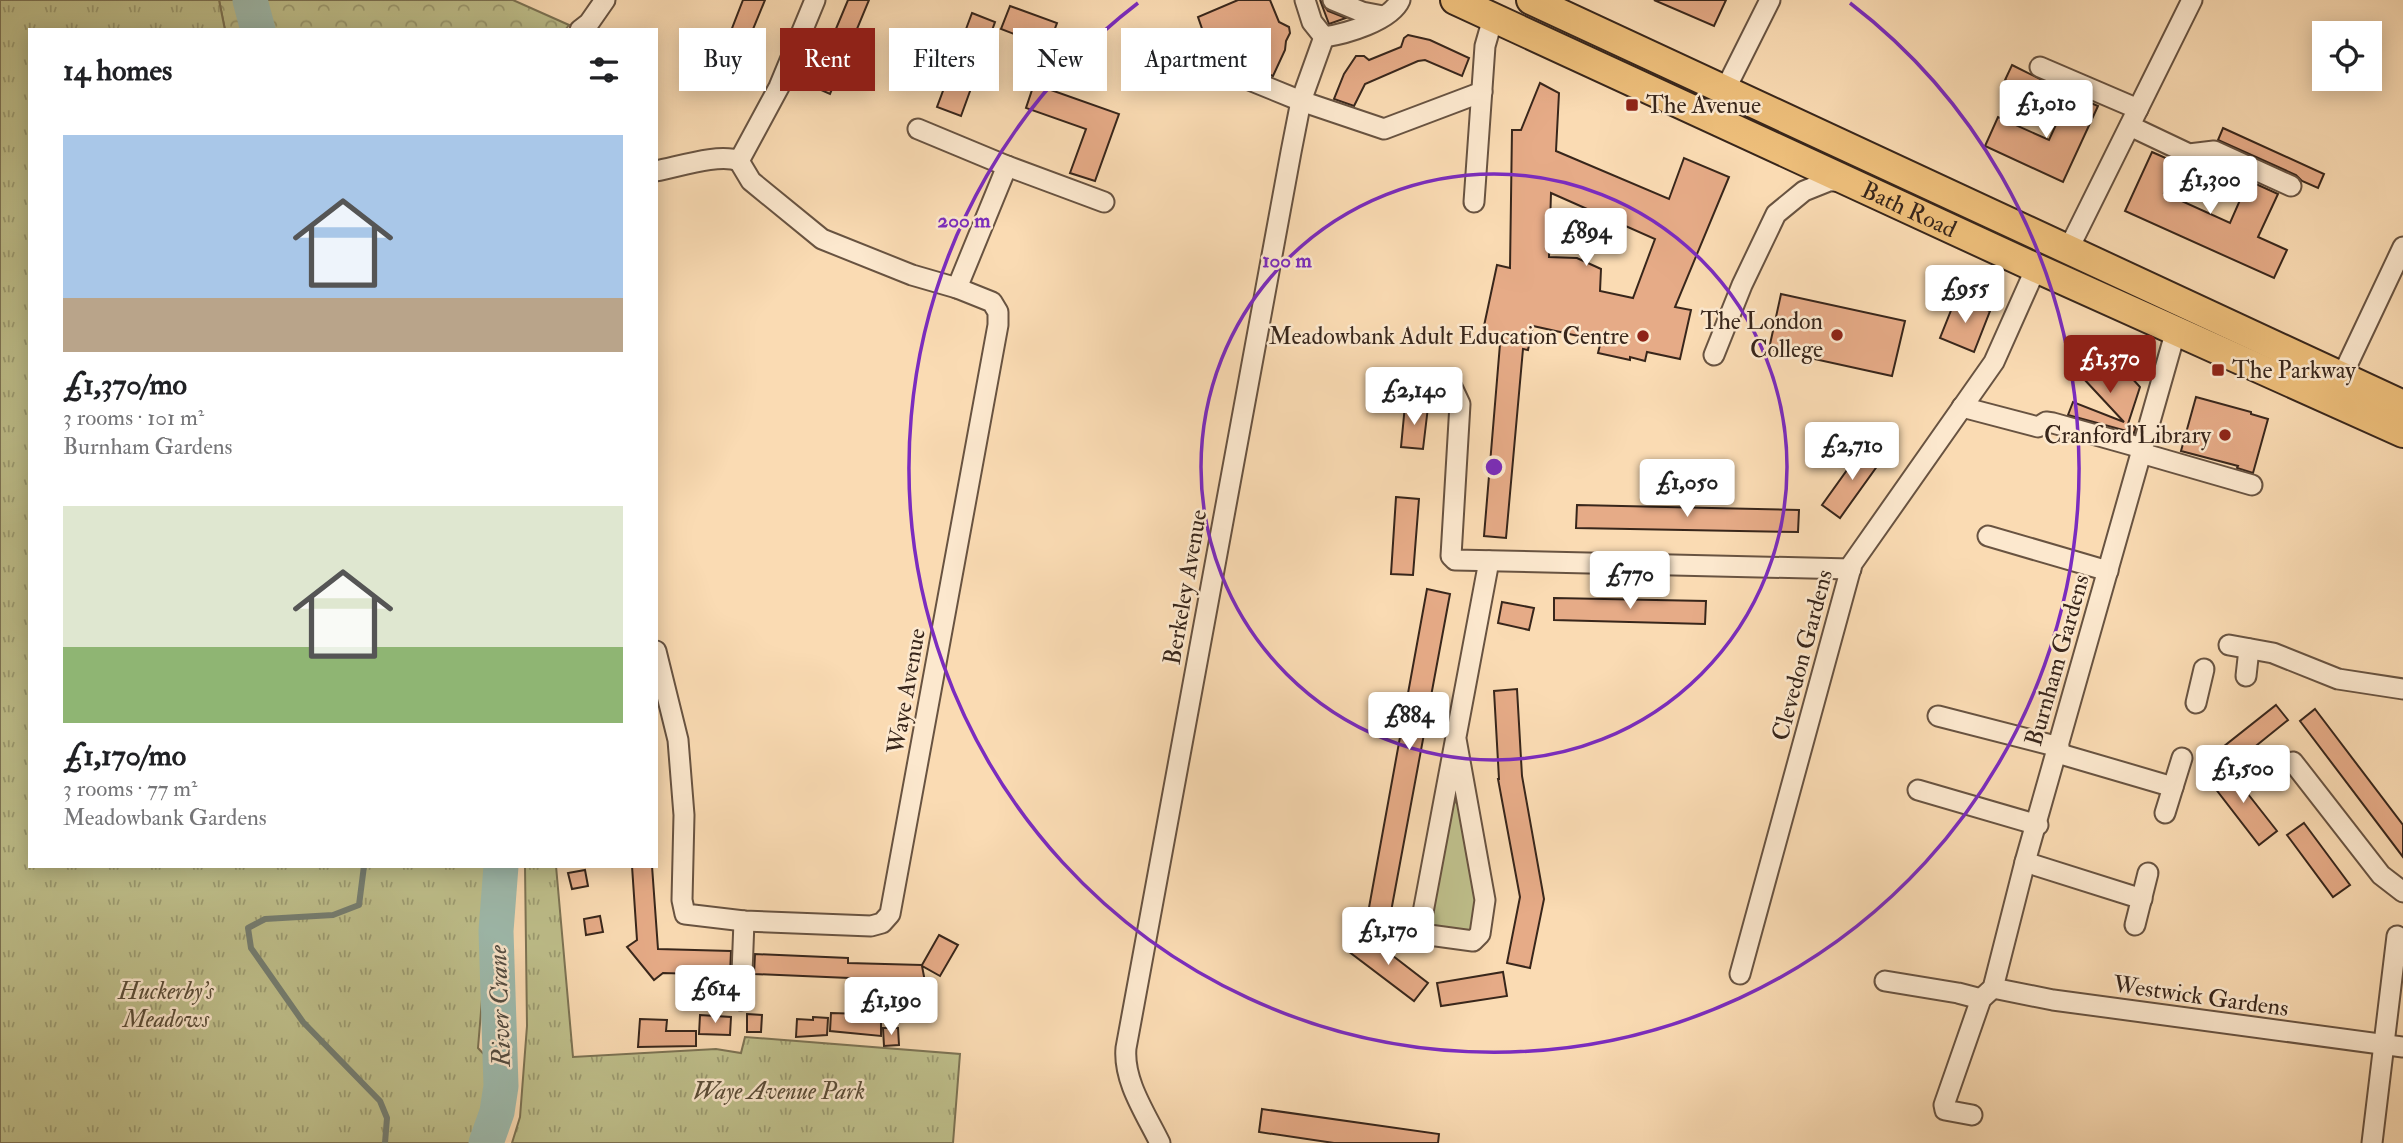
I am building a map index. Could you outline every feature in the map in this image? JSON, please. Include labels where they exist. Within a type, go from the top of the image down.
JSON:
[{"type":"highway","name":"Bath Road","points":[[1455,0],[2036,268],[2403,432]]},
{"type":"highway","name":"Bath Road","points":[[1531,0],[2403,405]]},
{"type":"street","points":[[658,171],[718,159],[732,158],[739,161],[779,87],[815,0]]},
{"type":"street","points":[[1305,0],[1312,22],[1324,37],[1345,34],[1383,16],[1394,9],[1400,0]]},
{"type":"street","points":[[1333,0],[1362,12],[1383,16]]},
{"type":"street","points":[[1356,0],[1383,16]]},
{"type":"street","points":[[1726,90],[1770,0]]},
{"type":"street","points":[[2068,250],[2192,0]]},
{"type":"street","points":[[582,28],[603,4]]},
{"type":"street","points":[[1474,202],[1485,46],[1493,18]]},
{"type":"street","name":"Berkeley Avenue","points":[[1160,1143],[1129,1078],[1125,1060],[1126,1048],[1301,101],[1324,37]]},
{"type":"street","points":[[2040,67],[2134,118],[2189,154],[2214,151],[2291,186]]},
{"type":"street","points":[[1271,89],[1384,129],[1482,92]]},
{"type":"street","points":[[918,129],[1104,202]]},
{"type":"street","name":"Waye Avenue","points":[[658,659],[678,740],[684,816],[682,900],[685,914],[744,921],[871,926],[882,923],[890,914],[999,312],[992,302],[912,275],[822,239],[751,181],[739,161]]},
{"type":"street","points":[[1789,202],[1803,176],[1806,162]]},
{"type":"street","points":[[957,288],[1007,166]]},
{"type":"street","points":[[1714,355],[1742,285],[1776,214],[1816,185],[1846,180]]},
{"type":"street","points":[[2342,376],[2403,247]]},
{"type":"street","name":"Clevedon Gardens","points":[[1740,974],[1852,564],[1994,362],[2036,268]]},
{"type":"street","name":"Burnham Gardens","points":[[1972,1115],[1945,1110],[1944,1105],[1987,994],[2038,825],[2176,330]]},
{"type":"street","points":[[1452,387],[1460,404],[1451,556],[1455,561],[1851,569]]},
{"type":"street","points":[[1962,407],[2038,427],[2046,422],[2053,423],[2252,485]]},
{"type":"street","points":[[1988,536],[2108,570]]},
{"type":"street","points":[[1456,739],[1485,900],[1480,934],[1473,941],[1429,935],[1423,930],[1421,923],[1489,561]]},
{"type":"street","points":[[2229,645],[2273,653],[2338,679],[2403,689]]},
{"type":"street","points":[[2246,676],[2249,649]]},
{"type":"street","points":[[2196,703],[2204,669]]},
{"type":"street","points":[[1938,716],[2058,750],[2173,787]]},
{"type":"street","points":[[2165,813],[2182,758]]},
{"type":"street","points":[[2294,762],[2381,875],[2403,892]]},
{"type":"street","points":[[1918,790],[2038,825]]},
{"type":"street","points":[[2025,862],[2141,898]]},
{"type":"street","points":[[2135,925],[2148,873]]},
{"type":"street","points":[[741,1000],[744,921]]},
{"type":"street","points":[[2372,1143],[2397,936]]},
{"type":"street","name":"Westwick Gardens","points":[[1885,981],[1958,993],[2053,1000],[2403,1047]]},
{"type":"green space","name":"Huckerby's Meadows","points":[[0,0],[219,0],[225,28],[28,28],[28,868],[493,868],[478,1048],[498,1071],[502,1095],[486,1143],[0,1143]]},
{"type":"green space","points":[[219,0],[513,0],[569,25],[567,28],[225,28]]},
{"type":"green space","points":[[1453,802],[1459,803],[1477,900],[1471,932],[1435,929],[1429,922]]},
{"type":"green space","name":"Waye Avenue Park","points":[[525,868],[556,868],[573,1057],[716,1049],[741,1053],[745,1037],[960,1054],[953,1143],[512,1143],[520,1117],[527,1026]]},
{"type":"building","points":[[743,0],[765,0],[754,28],[732,28]]},
{"type":"building","points":[[848,0],[869,0],[857,28],[836,28]]},
{"type":"building","points":[[1238,0],[1270,0],[1279,22],[1289,27],[1290,33],[1273,76],[1271,28],[1202,28],[1198,17]]},
{"type":"building","points":[[1320,0],[1328,11],[1346,18],[1329,24]]},
{"type":"building","points":[[1654,0],[1726,0],[1714,26]]},
{"type":"building","points":[[1010,6],[1057,23],[1055,28],[1013,28],[1013,34],[1001,29]]},
{"type":"building","points":[[972,13],[995,22],[993,28],[966,28]]},
{"type":"building","points":[[1408,35],[1430,40],[1469,58],[1462,76],[1425,60],[1418,61],[1365,84],[1354,106],[1334,99],[1344,74],[1356,56],[1364,56],[1369,60],[1401,47]]},
{"type":"building","points":[[2012,65],[2060,89],[2055,103],[2005,80]]},
{"type":"building","points":[[1540,83],[1559,93],[1556,151],[1669,199],[1684,158],[1729,177],[1675,307],[1691,310],[1680,359],[1647,352],[1645,361],[1630,357],[1630,360],[1598,353],[1601,341],[1533,326],[1528,350],[1523,349],[1506,538],[1484,536],[1500,344],[1481,340],[1497,265],[1510,268],[1512,130],[1521,130]],"holes":[[[1551,193],[1655,239],[1633,298],[1600,291],[1601,269],[1577,258],[1549,257]]]},
{"type":"building","points":[[943,91],[970,91],[961,116],[937,107]]},
{"type":"building","points":[[1032,91],[1054,91],[1119,114],[1095,181],[1070,173],[1086,129],[1026,108]]},
{"type":"building","points":[[2070,94],[2098,106],[2063,182],[1985,146],[1998,117],[2049,140]]},
{"type":"building","points":[[2223,128],[2324,174],[2318,188],[2302,181],[2296,175],[2218,140]]},
{"type":"building","points":[[2152,152],[2177,163],[2164,193],[2230,223],[2244,191],[2207,174],[2212,164],[2278,194],[2258,237],[2287,250],[2274,278],[2125,211]]},
{"type":"building","name":"The London College","points":[[1781,294],[1905,321],[1892,376],[1769,349]]},
{"type":"building","points":[[1956,298],[1990,311],[1974,352],[1940,338]]},
{"type":"building","points":[[2110,354],[2140,387],[2128,424],[2136,427],[2134,433],[2068,415],[2073,402],[2124,422],[2083,378]]},
{"type":"building","name":"Cranford Library","points":[[2196,397],[2268,419],[2253,473],[2237,468],[2238,466],[2181,451]]},
{"type":"building","points":[[1405,405],[1428,407],[1423,449],[1401,447]]},
{"type":"building","points":[[1865,445],[1883,458],[1840,518],[1822,505]]},
{"type":"building","points":[[1396,497],[1419,499],[1413,575],[1391,574]]},
{"type":"building","points":[[1577,505],[1799,510],[1798,532],[1576,528]]},
{"type":"building","points":[[1427,589],[1450,594],[1390,917],[1368,913]]},
{"type":"building","points":[[1554,598],[1706,601],[1705,624],[1554,620]]},
{"type":"building","points":[[1502,602],[1534,608],[1529,630],[1498,623]]},
{"type":"building","points":[[1517,689],[1522,776],[1544,899],[1530,968],[1507,963],[1520,897],[1498,779],[1494,691]]},
{"type":"building","points":[[2276,705],[2288,720],[2231,766],[2218,751]]},
{"type":"building","points":[[2315,709],[2403,825],[2403,857],[2300,721]]},
{"type":"building","points":[[2226,766],[2277,831],[2259,845],[2208,779]]},
{"type":"building","points":[[2304,823],[2350,885],[2333,897],[2287,835]]},
{"type":"building","points":[[632,868],[652,868],[658,949],[731,951],[730,975],[663,973],[654,980],[627,947],[637,940]]},
{"type":"building","points":[[585,870],[588,886],[572,889],[568,873]]},
{"type":"building","points":[[600,916],[603,932],[586,935],[584,919]]},
{"type":"building","points":[[1362,932],[1428,983],[1414,1001],[1348,951]]},
{"type":"building","points":[[939,935],[958,945],[940,976],[922,966],[926,987],[849,984],[849,978],[754,974],[755,954],[848,958],[848,963],[922,965]]},
{"type":"building","points":[[1503,972],[1507,996],[1441,1006],[1437,983]]},
{"type":"building","points":[[831,1013],[863,1014],[863,1017],[881,1018],[881,1036],[830,1031]]},
{"type":"building","points":[[747,1014],[762,1015],[761,1032],[747,1032]]},
{"type":"building","points":[[700,1015],[731,1017],[730,1035],[699,1034]]},
{"type":"building","points":[[813,1017],[828,1018],[827,1035],[796,1037],[797,1019],[813,1020]]},
{"type":"building","points":[[640,1019],[667,1020],[666,1031],[696,1031],[696,1046],[638,1047]]},
{"type":"building","points":[[883,1028],[898,1028],[899,1045],[884,1046]]},
{"type":"building","points":[[1262,1109],[1439,1134],[1438,1143],[1334,1143],[1259,1132]]},
{"type":"waterway","name":"River Crane","points":[[250,0],[257,28]]},
{"type":"waterway","points":[[364,868],[359,905],[333,915],[265,919],[248,928],[251,948],[303,1022],[380,1101],[387,1118],[385,1143]]},
{"type":"waterway","name":"River Crane","points":[[486,1143],[497,1112],[501,1086],[496,931],[501,868]]},
{"type":"place","name":"The Avenue","points":[[1632,105]]},
{"type":"place","name":"The London College","points":[[1837,335]]},
{"type":"place","name":"Meadowbank Adult Education Centre","points":[[1643,336]]},
{"type":"place","name":"The Parkway","points":[[2218,370]]},
{"type":"place","name":"Cranford Library","points":[[2225,435]]}]
